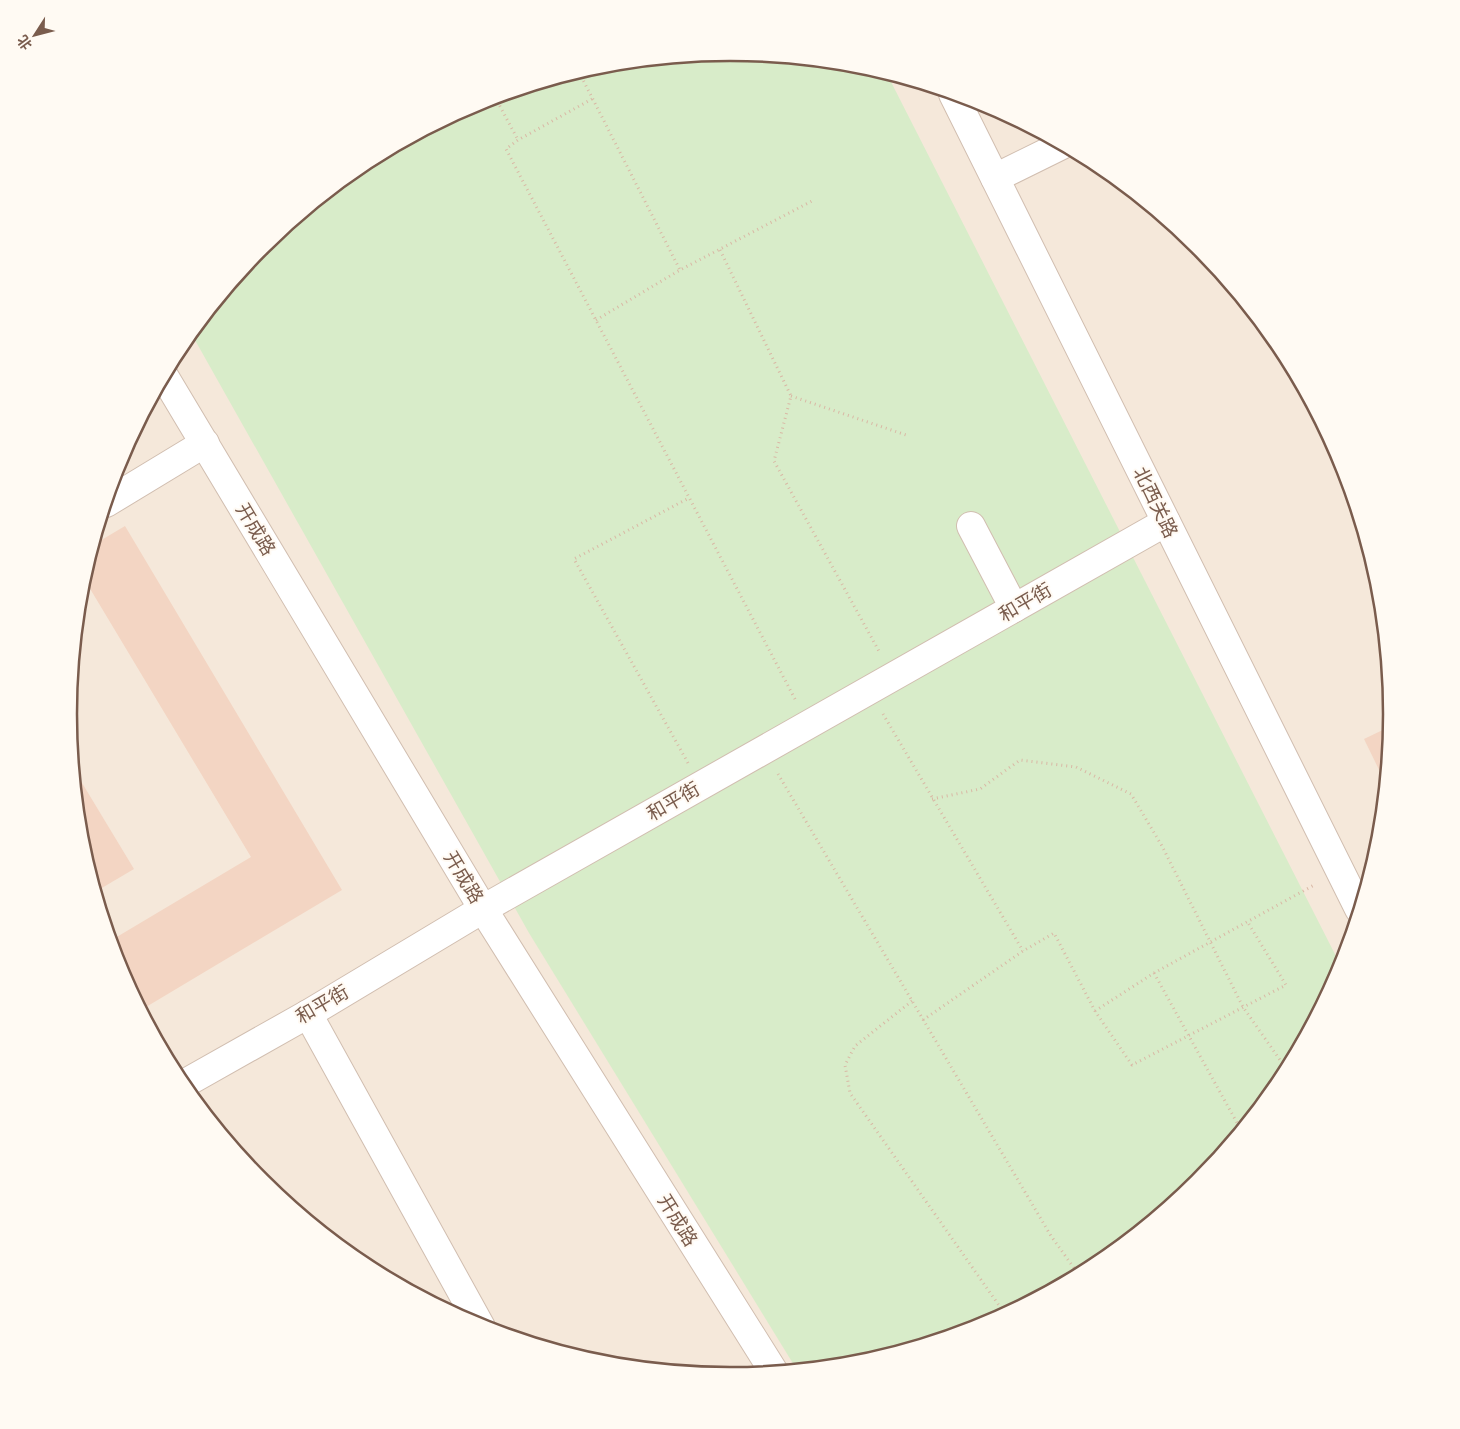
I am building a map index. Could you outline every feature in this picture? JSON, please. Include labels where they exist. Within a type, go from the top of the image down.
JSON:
[{"type":"street","name":"北西关路","points":[[957,102],[1356,902]]},
{"type":"street","points":[[995,178],[1055,148]]},
{"type":"street","name":"开成路","points":[[165,386],[204,443],[483,909],[770,1366]]},
{"type":"street","points":[[114,497],[204,443]]},
{"type":"street","name":"和平街","points":[[190,1081],[308,1014],[483,909],[1166,522]]},
{"type":"street","points":[[971,526],[1014,608]]},
{"type":"street","points":[[308,1014],[475,1316]]},
{"type":"path","points":[[582,79],[680,270]]},
{"type":"path","points":[[592,99],[518,140],[506,149],[808,724]]},
{"type":"path","points":[[499,104],[518,140]]},
{"type":"path","points":[[596,320],[680,270],[812,202]]},
{"type":"path","points":[[720,250],[791,396],[774,460],[893,677]]},
{"type":"path","points":[[791,396],[906,435]]},
{"type":"path","points":[[689,498],[574,559],[701,785]]},
{"type":"path","points":[[869,690],[1023,951]]},
{"type":"path","points":[[764,750],[1051,1236],[1075,1269]]},
{"type":"path","points":[[932,799],[980,789],[1020,760],[1076,767],[1131,794],[1162,846],[1243,1007],[1282,1063]]},
{"type":"path","points":[[1095,1011],[1154,973],[1340,871]]},
{"type":"path","points":[[923,1020],[1023,951],[1054,933],[1095,1011],[1132,1065],[1286,984],[1247,921]]},
{"type":"path","points":[[1154,973],[1238,1124]]},
{"type":"path","points":[[912,1001],[855,1046],[845,1065],[850,1093],[1001,1308]]},
{"type":"shaded area","points":[[730,61],[815,67],[857,74],[940,96],[980,111],[1057,149],[1093,171],[1161,223],[1221,284],[1248,317],[1296,388],[1316,426],[1334,465],[1361,545],[1378,629],[1382,672],[1382,757],[1378,800],[1371,842],[1349,924],[1334,964],[1296,1041],[1248,1112],[1221,1145],[1161,1206],[1128,1233],[1093,1258],[1019,1300],[980,1318],[940,1333],[899,1345],[815,1362],[730,1368],[645,1362],[603,1355],[520,1333],[480,1318],[403,1280],[367,1258],[299,1206],[239,1145],[212,1112],[164,1041],[144,1003],[126,964],[99,884],[82,800],[78,757],[78,672],[82,629],[89,587],[111,505],[126,465],[164,388],[212,317],[239,284],[299,223],[332,196],[367,171],[441,129],[480,111],[520,96],[561,84],[645,67],[687,63]]},
{"type":"green space","points":[[730,61],[815,67],[891,82],[1337,957],[1334,964],[1296,1041],[1248,1112],[1192,1176],[1161,1206],[1128,1233],[1093,1258],[1057,1280],[980,1318],[940,1333],[899,1345],[857,1355],[793,1364],[529,933],[195,340],[239,284],[268,253],[299,223],[332,196],[367,171],[403,149],[480,111],[520,96],[603,74],[645,67]]},
{"type":"building","points":[[125,526],[342,890],[146,1007],[116,937],[251,857],[89,587],[100,541]]},
{"type":"building","points":[[1383,730],[1381,773],[1364,739]]},
{"type":"building","points":[[80,780],[134,869],[100,889],[89,842]]}]
